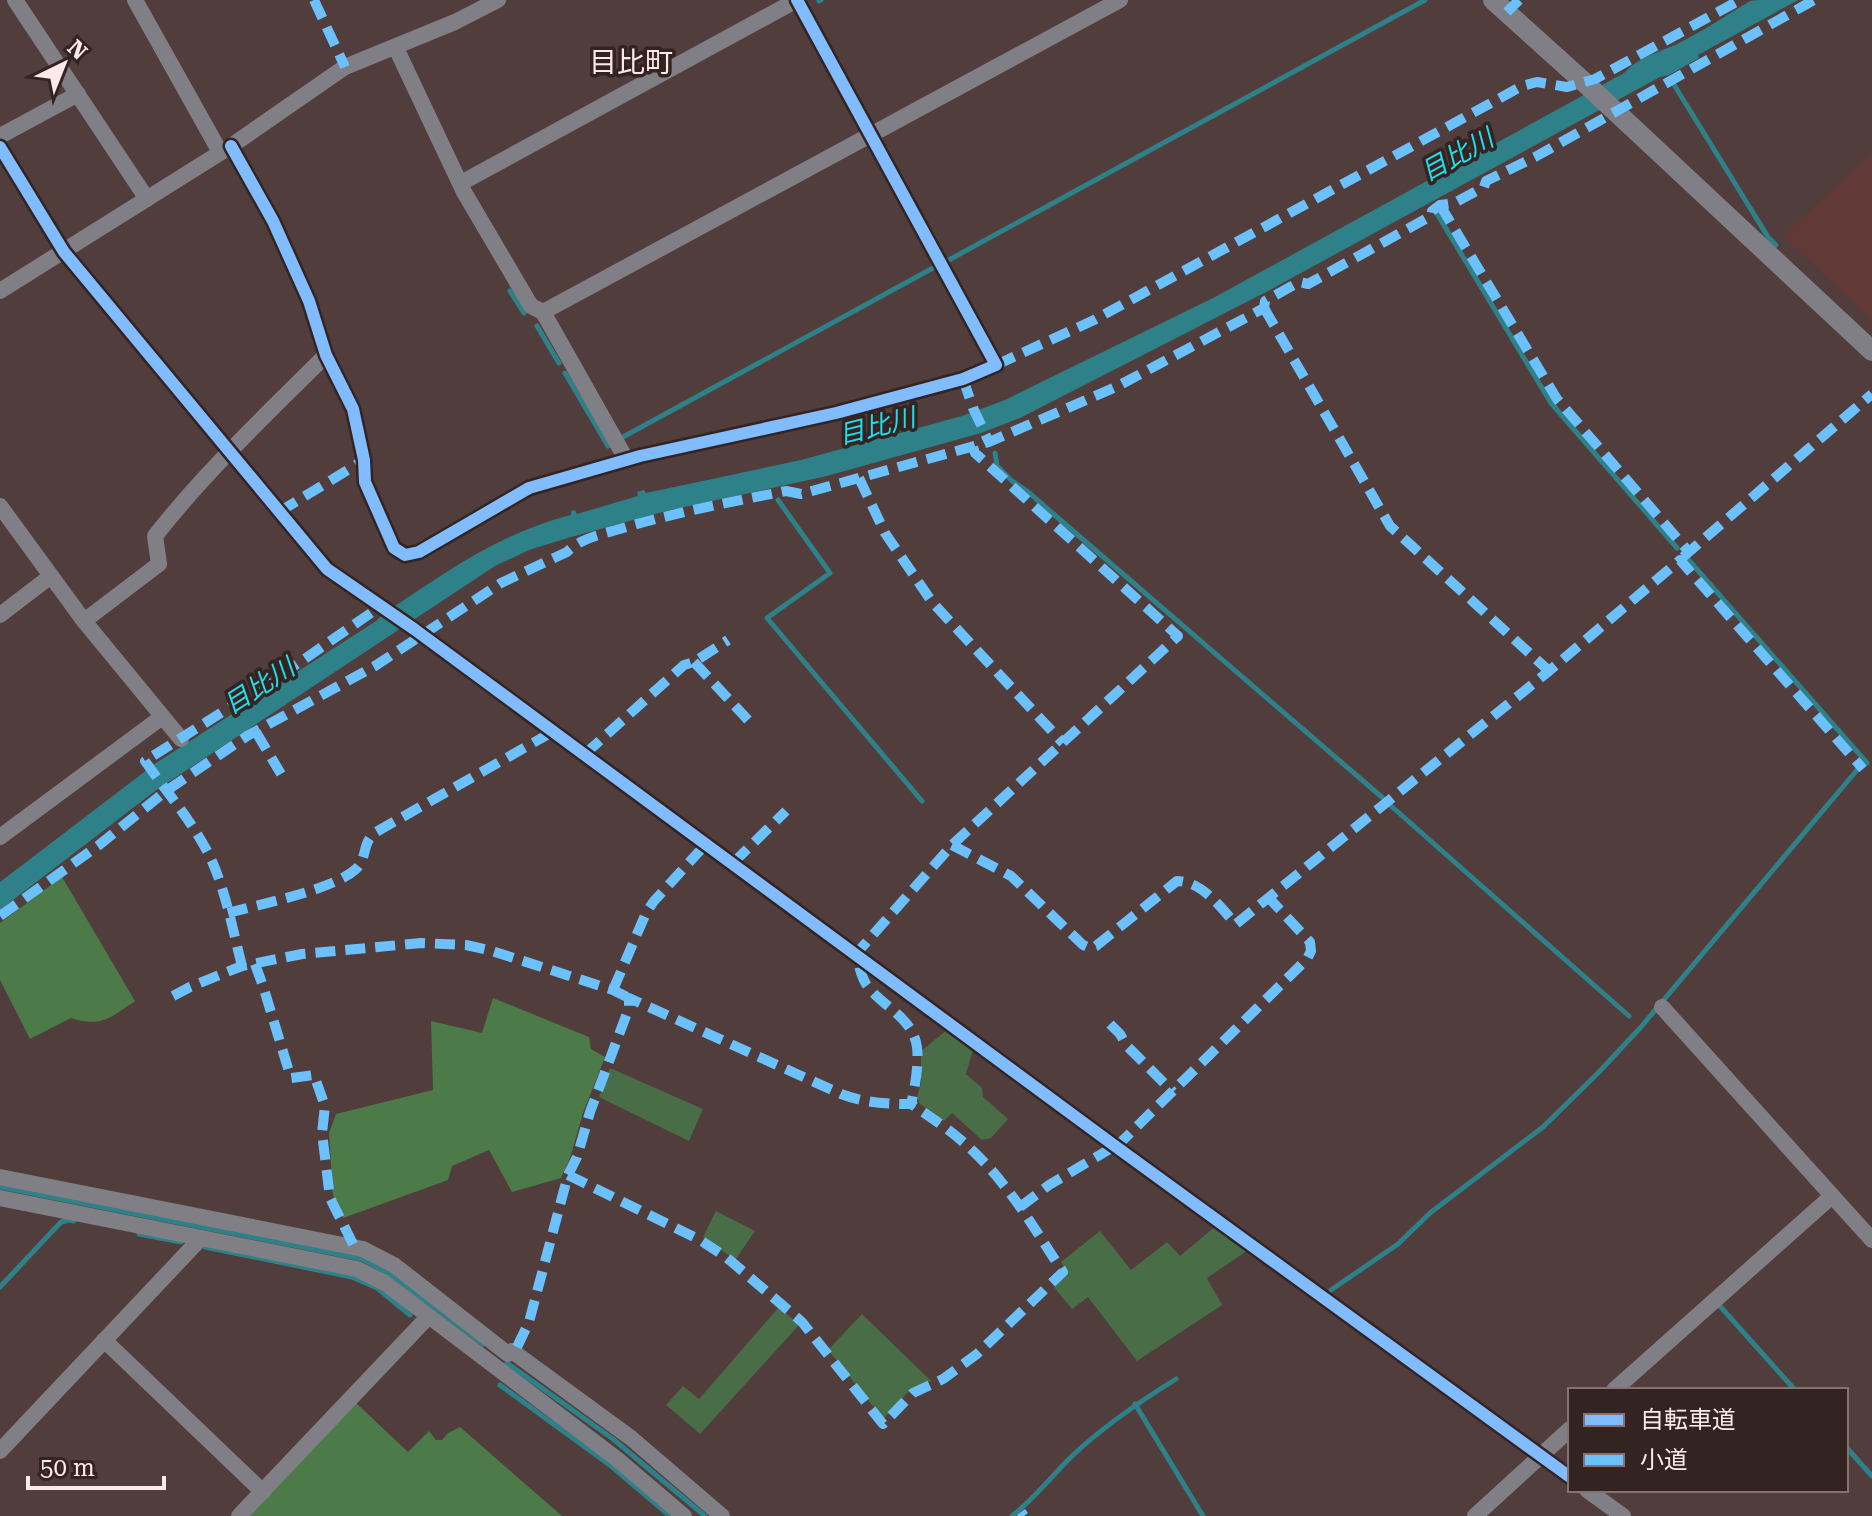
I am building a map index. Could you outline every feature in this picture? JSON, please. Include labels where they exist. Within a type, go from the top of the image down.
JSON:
[{"type":"street","points":[[15,0],[147,199]]},
{"type":"street","points":[[135,0],[273,221],[309,301],[326,355],[353,409],[364,460],[365,482],[394,548],[405,555],[419,552],[529,488],[626,459],[836,413],[963,379],[996,365],[797,0],[461,183]]},
{"type":"street","points":[[0,291],[226,149],[345,67],[396,48],[498,0]]},
{"type":"street","points":[[543,312],[1120,0]]},
{"type":"street","points":[[1493,0],[1872,351]]},
{"type":"street","points":[[396,48],[461,183],[531,306],[543,312],[626,459]]},
{"type":"street","points":[[0,136],[78,94]]},
{"type":"street","points":[[0,147],[64,252],[327,569],[414,629],[1568,1476]]},
{"type":"street","points":[[84,621],[159,564],[155,536],[178,506],[326,355]]},
{"type":"street","points":[[0,506],[84,621],[181,739]]},
{"type":"street","points":[[0,615],[51,576]]},
{"type":"street","points":[[0,837],[162,717]]},
{"type":"street","points":[[1662,1007],[1872,1240]]},
{"type":"street","points":[[0,1177],[363,1249],[394,1265],[631,1438],[722,1516]]},
{"type":"street","points":[[1616,1388],[1832,1196]]},
{"type":"street","points":[[0,1198],[357,1269],[385,1283],[617,1459],[684,1516]]},
{"type":"street","points":[[0,1451],[201,1238]]},
{"type":"street","points":[[239,1516],[428,1317]]},
{"type":"street","points":[[104,1340],[263,1492]]},
{"type":"street","points":[[496,1368],[512,1351]]},
{"type":"street","points":[[1475,1516],[1568,1431]]},
{"type":"street","points":[[1590,1492],[1623,1516]]},
{"type":"shaded area","points":[[1872,153],[1872,320],[1783,236]]},
{"type":"green space","points":[[62,877],[135,1001],[106,1019],[91,1022],[71,1018],[30,1039],[0,980],[0,923]]},
{"type":"green space","points":[[493,998],[589,1037],[591,1049],[605,1057],[561,1178],[512,1192],[489,1150],[452,1166],[448,1180],[343,1218],[333,1195],[329,1133],[336,1114],[433,1090],[431,1021],[482,1033]]},
{"type":"green space","points":[[947,1030],[973,1049],[966,1074],[982,1088],[983,1097],[1008,1119],[991,1138],[982,1140],[952,1113],[944,1121],[920,1104],[917,1097],[921,1083],[921,1051]]},
{"type":"green space","points":[[610,1068],[703,1109],[689,1141],[599,1097]]},
{"type":"green space","points":[[716,1211],[755,1231],[735,1260],[703,1237]]},
{"type":"green space","points":[[1216,1226],[1248,1250],[1207,1278],[1222,1305],[1137,1361],[1088,1297],[1072,1309],[1054,1287],[1067,1272],[1061,1262],[1100,1231],[1131,1270],[1167,1242],[1180,1256]]},
{"type":"green space","points":[[779,1307],[799,1325],[700,1434],[666,1405],[683,1386],[699,1399]]},
{"type":"green space","points":[[862,1314],[931,1381],[909,1391],[883,1419],[830,1352],[830,1348]]},
{"type":"green space","points":[[355,1402],[408,1452],[429,1431],[436,1440],[442,1440],[460,1427],[562,1516],[247,1516]]},
{"type":"water","points":[[1798,0],[1698,55],[1699,58],[1669,75],[1660,77],[1268,291],[1020,418],[981,433],[827,476],[666,511],[571,537],[529,550],[495,566],[155,791],[0,910],[0,882],[156,763],[472,556],[495,544],[571,515],[571,511],[575,510],[577,514],[638,496],[637,492],[644,490],[646,493],[801,460],[962,416],[1005,400],[1215,297],[1624,73],[1643,59],[1688,38],[1750,1]]},
{"type":"waterway","points":[[947,261],[1425,0]]},
{"type":"waterway","points":[[1673,83],[1768,237],[1776,245]]},
{"type":"waterway","points":[[1436,212],[1551,403],[1677,548]]},
{"type":"waterway","points":[[623,437],[933,268]]},
{"type":"waterway","points":[[510,291],[524,313]]},
{"type":"waterway","points":[[537,326],[559,363]]},
{"type":"waterway","points":[[565,373],[608,446]]},
{"type":"waterway","points":[[995,453],[997,466],[1012,481],[1384,799]]},
{"type":"waterway","points":[[778,500],[830,573],[767,618],[922,801]]},
{"type":"waterway","points":[[1687,558],[1867,763]]},
{"type":"waterway","points":[[1331,1290],[1398,1244],[1430,1213],[1543,1127],[1599,1072],[1641,1027],[1857,770]]},
{"type":"waterway","points":[[1390,805],[1629,1016]]},
{"type":"waterway","points":[[0,1187],[362,1259],[390,1274],[483,1344]]},
{"type":"waterway","points":[[0,1287],[61,1222],[74,1221]]},
{"type":"waterway","points":[[139,1234],[181,1242]]},
{"type":"waterway","points":[[205,1247],[352,1277],[377,1288],[410,1315]]},
{"type":"waterway","points":[[1719,1305],[1793,1388]]},
{"type":"waterway","points":[[507,1363],[613,1439],[705,1516]]},
{"type":"waterway","points":[[1012,1516],[1095,1436],[1176,1379]]},
{"type":"waterway","points":[[500,1385],[611,1466],[670,1516]]},
{"type":"waterway","points":[[1135,1404],[1203,1516]]},
{"type":"waterway","points":[[1848,1449],[1872,1476]]},
{"type":"marked path","points":[[314,0],[345,67]]},
{"type":"marked path","points":[[1507,12],[1519,0]]},
{"type":"marked path","points":[[996,365],[1094,320],[1522,86],[1537,82],[1567,87],[1595,79],[1740,0]]},
{"type":"marked path","points":[[0,916],[99,845],[166,791],[247,736],[375,666],[501,583],[567,552],[579,543],[643,522],[704,508],[786,491],[801,494],[989,442],[1116,387],[1264,308],[1265,301],[1299,282],[1308,284],[1431,216],[1440,205],[1454,203],[1484,187],[1486,181],[1535,157],[1814,0]]},
{"type":"marked path","points":[[1440,205],[1557,399],[1689,552]]},
{"type":"marked path","points":[[1264,308],[1390,526],[1549,671]]},
{"type":"marked path","points":[[963,379],[989,442]]},
{"type":"marked path","points":[[1683,557],[1872,394]]},
{"type":"marked path","points":[[517,1347],[529,1322],[568,1175],[629,1008],[629,998],[841,1094],[876,1102],[911,1104],[917,1060],[914,1037],[903,1020],[866,984],[856,954],[952,845],[1178,636],[975,453],[973,447]]},
{"type":"marked path","points":[[279,512],[364,460]]},
{"type":"marked path","points":[[859,478],[885,533],[932,602],[1063,743]]},
{"type":"marked path","points":[[952,845],[1011,876],[1083,945],[1090,948],[1177,881],[1203,890],[1236,924],[1549,671],[1680,560],[1863,769]]},
{"type":"marked path","points":[[242,966],[225,898],[211,859],[145,761],[290,669],[381,606]]},
{"type":"marked path","points":[[585,754],[684,665],[728,640]]},
{"type":"marked path","points":[[694,662],[748,720]]},
{"type":"marked path","points":[[228,913],[314,890],[345,877],[360,865],[368,841],[376,832],[554,731]]},
{"type":"marked path","points":[[256,732],[281,774]]},
{"type":"marked path","points":[[733,863],[786,811]]},
{"type":"marked path","points":[[613,990],[646,913],[706,844]]},
{"type":"marked path","points":[[1116,1147],[1307,959],[1311,951],[1310,942],[1269,898]]},
{"type":"marked path","points":[[173,996],[242,966],[302,954],[421,943],[466,945],[489,950],[629,998]]},
{"type":"marked path","points":[[255,964],[291,1078],[314,1075],[325,1106],[322,1133],[330,1198],[355,1248]]},
{"type":"marked path","points":[[1110,1024],[1126,1045],[1173,1092]]},
{"type":"marked path","points":[[568,1175],[700,1240],[726,1257],[802,1322],[883,1424],[913,1393],[943,1379],[977,1354],[1063,1272],[991,1170],[955,1135],[911,1104]]},
{"type":"marked path","points":[[1020,1207],[1049,1185],[1115,1146]]},
{"type":"marked path","points":[[1021,1512],[1024,1516]]},
{"type":"cycle path","points":[[231,146],[273,221],[309,301],[326,355],[353,409],[364,460],[365,482],[394,548],[405,555],[419,552],[529,488],[640,456],[836,413],[963,379],[996,365],[797,0]]},
{"type":"cycle path","points":[[0,147],[64,252],[327,569],[414,629],[1568,1476]]},
{"type":"district","name":"目比町","points":[[631,62]]},
{"type":"water label","name":"目比川","points":[[1457,155]]},
{"type":"water label","name":"目比川","points":[[877,426]]},
{"type":"water label","name":"目比川","points":[[259,686]]}]
